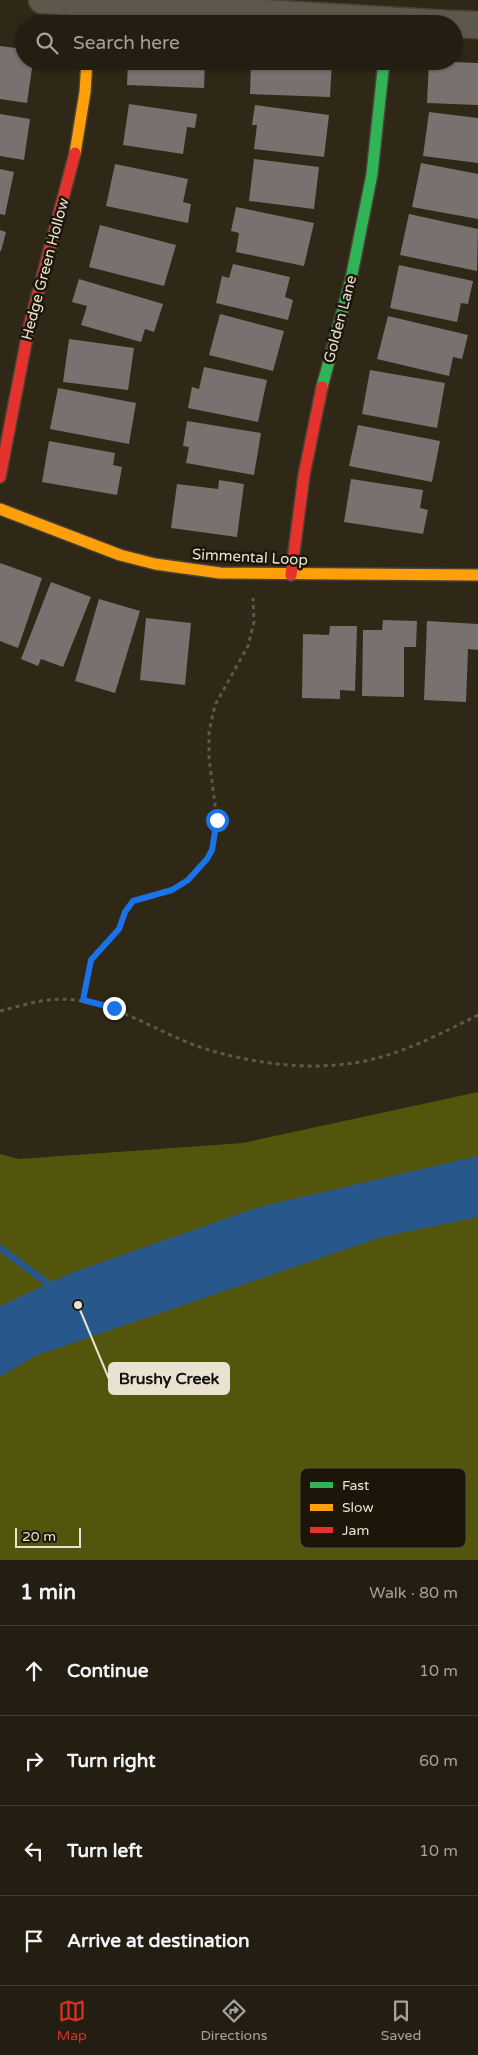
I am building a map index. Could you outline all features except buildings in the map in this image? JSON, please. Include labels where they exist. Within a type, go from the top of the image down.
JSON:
[{"type":"street","points":[[42,0],[88,13],[154,15]]},
{"type":"street","points":[[463,24],[478,25]]},
{"type":"street","name":"Hedge Green Hollow","points":[[0,477],[26,337],[62,206],[80,120],[86,70]]},
{"type":"street","name":"Golden Lane","points":[[291,575],[304,475],[319,400],[351,279],[372,174],[383,70]]},
{"type":"street","name":"Simmental Loop","points":[[0,509],[120,555],[155,564],[220,573],[478,575]]},
{"type":"path","points":[[83,1000],[91,960],[119,929],[125,912],[133,901],[172,890],[188,880],[207,859],[212,850],[217,820],[209,758],[209,732],[215,704],[248,646],[254,622],[254,597]]},
{"type":"path","points":[[0,1011],[48,1000],[83,1000],[114,1008],[215,1052],[266,1062],[318,1067],[377,1058],[429,1039],[478,1015]]},
{"type":"shaded area","points":[[478,1092],[478,1560],[0,1560],[0,1154],[19,1159],[243,1143]]},
{"type":"water","points":[[478,1156],[478,1217],[382,1237],[35,1356],[0,1377],[0,1306],[71,1273],[259,1207]]},
{"type":"waterway","points":[[0,1248],[54,1288]]},
{"type":"traffic: fast","points":[[322,387],[351,279],[372,174],[383,70]]},
{"type":"traffic: slow","points":[[75,153],[85,92],[86,70]]},
{"type":"traffic: slow","points":[[0,509],[120,555],[155,564],[220,573],[478,575]]},
{"type":"traffic: jam","points":[[0,477],[29,327],[75,153]]},
{"type":"traffic: jam","points":[[291,575],[304,475],[322,387]]},
{"type":"place","name":"Brushy Creek","points":[[78,1305]]},
{"type":"route","points":[[114,1008],[83,1000],[91,960],[98,950],[119,929],[125,912],[133,901],[172,890],[188,880],[207,859],[212,850],[217,820]]}]
